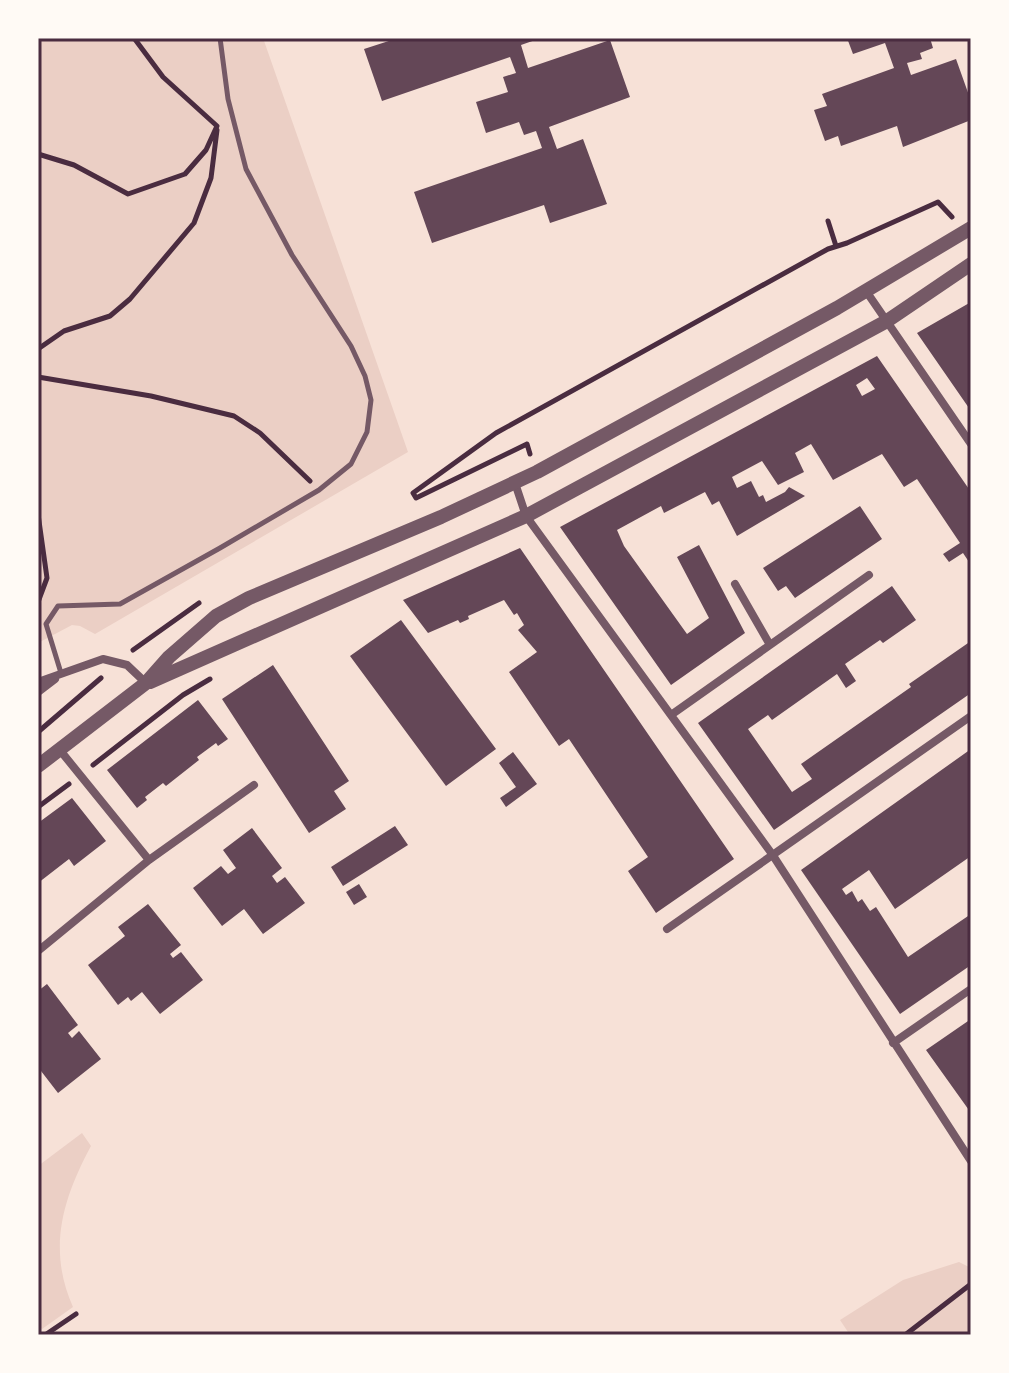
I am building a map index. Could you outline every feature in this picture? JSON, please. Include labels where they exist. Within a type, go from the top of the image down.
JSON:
[{"type":"street","points":[[39,764],[146,683],[169,657],[216,616],[249,598],[515,483],[866,291],[971,228]]},
{"type":"street","points":[[146,683],[189,667],[526,516],[887,321],[971,264]]},
{"type":"street","points":[[866,291],[971,444]]},
{"type":"street","points":[[515,483],[526,516],[772,854],[971,1161]]},
{"type":"street","points":[[671,715],[869,575]]},
{"type":"street","points":[[735,584],[770,645]]},
{"type":"street","points":[[38,682],[103,659],[127,665],[146,683]]},
{"type":"street","points":[[38,692],[61,673]]},
{"type":"street","points":[[667,929],[971,716]]},
{"type":"street","points":[[59,749],[149,860]]},
{"type":"street","points":[[38,951],[149,860],[254,785]]},
{"type":"street","points":[[893,1043],[971,989]]},
{"type":"lane","points":[[61,673],[46,624],[58,606],[120,604],[319,490],[351,464],[367,432],[371,400],[365,376],[351,346],[292,255],[246,169],[233,121],[220,38]]},
{"type":"path","points":[[134,38],[163,77],[217,126]]},
{"type":"path","points":[[38,154],[74,165],[128,194],[185,174],[206,150],[217,126],[233,121]]},
{"type":"path","points":[[38,349],[64,331],[110,316],[130,299],[194,223],[211,178],[217,126]]},
{"type":"path","points":[[530,454],[527,444],[416,498],[413,493],[496,433],[828,249],[938,202],[952,217]]},
{"type":"path","points":[[939,224],[961,211]]},
{"type":"path","points":[[828,221],[836,246]]},
{"type":"path","points":[[38,377],[151,396],[234,416],[260,433],[319,490]]},
{"type":"path","points":[[516,460],[543,447]]},
{"type":"path","points":[[417,504],[474,479]]},
{"type":"path","points":[[38,514],[47,578],[38,602]]},
{"type":"path","points":[[38,732],[118,663],[192,606],[207,600]]},
{"type":"path","points":[[905,1335],[971,1284]]},
{"type":"path","points":[[45,1335],[76,1314]]},
{"type":"shaded area","points":[[38,38],[263,38],[408,452],[95,634],[72,625],[38,643]]},
{"type":"shaded area","points":[[82,1133],[91,1146],[66,1204],[60,1244],[65,1286],[73,1307],[42,1329],[38,1325],[38,1166]]},
{"type":"shaded area","points":[[959,1262],[971,1268],[971,1335],[850,1335],[840,1320],[903,1280]]},
{"type":"building","points":[[398,38],[541,38],[521,45],[528,68],[610,40],[630,97],[549,127],[557,149],[583,139],[607,204],[550,223],[544,205],[432,243],[414,192],[542,148],[536,131],[524,135],[519,122],[486,133],[476,102],[508,92],[503,77],[516,73],[510,57],[382,101],[364,49]]},
{"type":"building","points":[[847,38],[930,38],[933,48],[920,53],[922,59],[907,63],[911,75],[956,59],[971,101],[971,120],[903,147],[897,126],[841,146],[838,136],[825,141],[814,110],[827,106],[822,94],[894,68],[885,43],[853,54]]},
{"type":"building","points":[[971,302],[971,411],[917,333]]},
{"type":"building","points":[[877,356],[971,492],[971,565],[963,553],[949,562],[943,554],[960,543],[917,479],[904,487],[882,454],[833,480],[811,444],[795,453],[804,472],[778,485],[762,461],[732,477],[737,488],[751,481],[759,497],[763,495],[766,502],[789,487],[805,496],[737,536],[719,501],[712,505],[705,492],[664,513],[661,506],[617,530],[624,546],[687,634],[709,618],[677,557],[699,545],[745,633],[671,685],[560,527]],"holes":[[[867,378],[875,389],[862,396],[856,385]]]},
{"type":"building","points":[[860,506],[882,539],[795,598],[786,586],[778,591],[763,568]]},
{"type":"building","points":[[520,548],[734,859],[656,913],[628,871],[648,857],[569,739],[559,746],[509,672],[537,652],[518,630],[524,625],[517,613],[514,615],[504,600],[468,616],[469,619],[460,623],[458,620],[428,633],[403,600]]},
{"type":"building","points":[[892,586],[916,620],[845,664],[856,681],[846,688],[837,674],[772,720],[768,715],[748,729],[792,792],[812,779],[801,764],[971,641],[971,693],[774,830],[698,723]]},
{"type":"building","points":[[401,620],[496,749],[446,786],[350,656]]},
{"type":"building","points":[[273,665],[349,781],[334,791],[346,809],[309,833],[222,699]]},
{"type":"building","points":[[198,700],[228,739],[218,746],[216,743],[197,757],[199,760],[166,786],[163,783],[137,808],[107,770]]},
{"type":"building","points":[[971,749],[971,856],[895,909],[869,870],[842,889],[846,895],[852,891],[858,902],[862,899],[870,911],[876,907],[908,957],[971,914],[971,965],[900,1014],[801,870]]},
{"type":"building","points":[[513,752],[537,784],[506,807],[500,798],[516,787],[499,763]]},
{"type":"building","points":[[72,798],[106,841],[74,866],[69,859],[38,883],[38,823]]},
{"type":"building","points":[[395,826],[408,845],[343,886],[331,867]]},
{"type":"building","points":[[252,828],[282,868],[272,876],[277,883],[285,877],[305,903],[263,934],[244,909],[222,926],[193,888],[221,866],[228,874],[236,868],[223,850]]},
{"type":"building","points":[[359,884],[367,897],[354,905],[346,892]]},
{"type":"building","points":[[148,904],[181,945],[170,954],[173,958],[181,952],[203,980],[160,1014],[142,992],[131,1001],[128,997],[118,1005],[88,965],[125,936],[118,927]]},
{"type":"building","points":[[47,984],[78,1025],[68,1033],[72,1038],[79,1031],[101,1059],[58,1093],[41,1071],[38,1074],[38,991]]},
{"type":"building","points":[[971,1019],[971,1113],[926,1050]]}]
